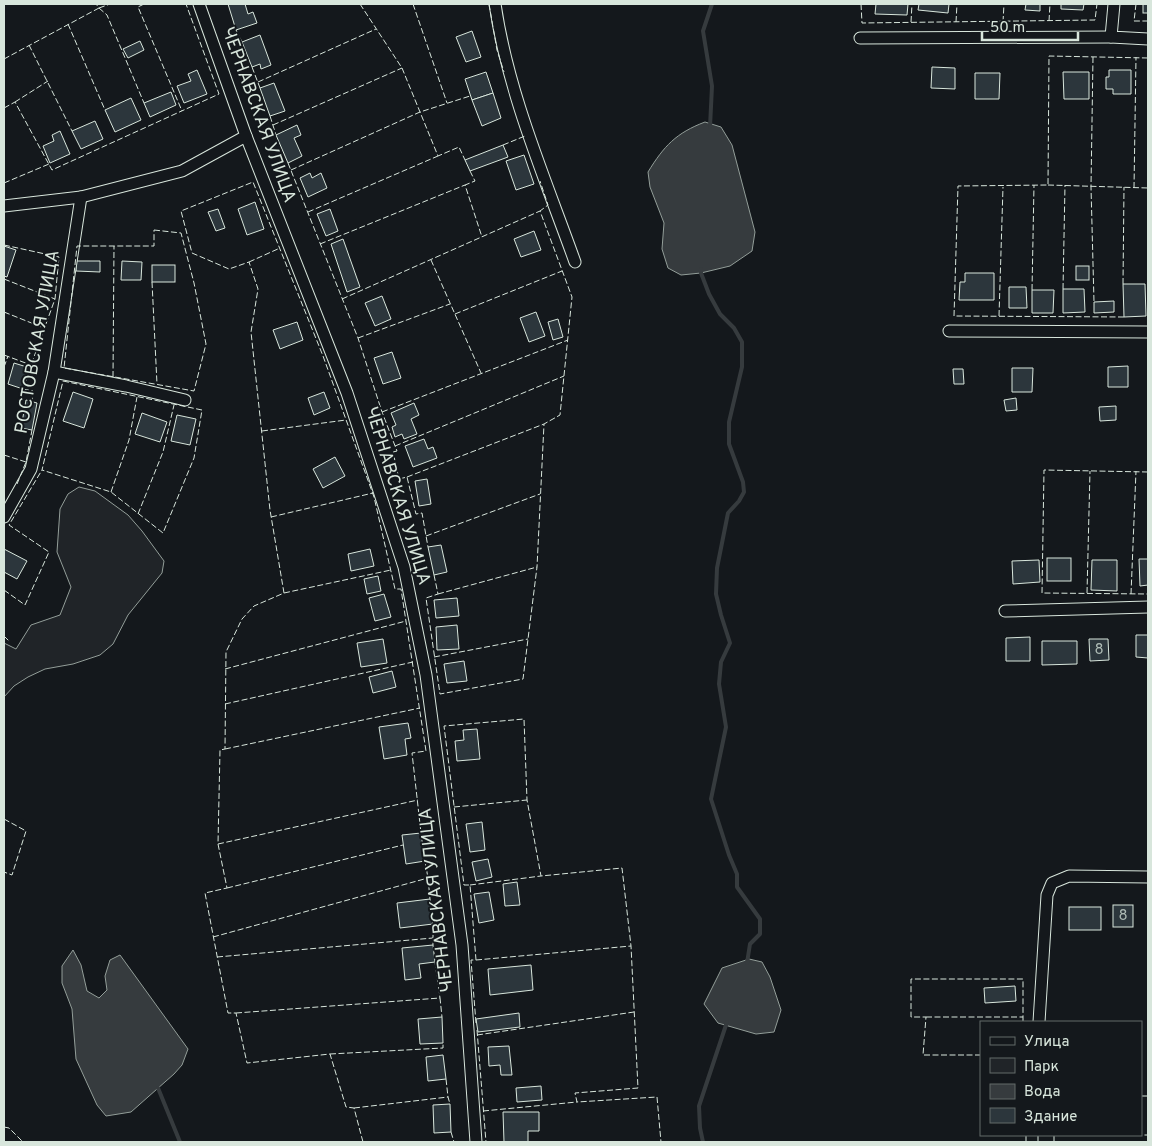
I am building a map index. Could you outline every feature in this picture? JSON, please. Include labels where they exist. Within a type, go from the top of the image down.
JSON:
[{"type":"street","name":"ЧЕРНАВСКАЯ УЛИЦА","points":[[199,4],[246,136],[347,392],[404,567],[426,675],[462,945],[476,1142]]},
{"type":"street","points":[[495,4],[504,50],[521,112],[575,262]]},
{"type":"street","points":[[1111,37],[1114,4]]},
{"type":"street","points":[[860,38],[1111,37],[1148,39]]},
{"type":"street","points":[[4,206],[81,197],[182,171],[246,136]]},
{"type":"street","name":"РОСТОВСКАЯ УЛИЦА","points":[[4,517],[31,469],[54,372],[81,197]]},
{"type":"street","points":[[949,331],[1148,332]]},
{"type":"street","points":[[54,372],[185,400]]},
{"type":"street","points":[[1004,611],[1148,607]]},
{"type":"street","points":[[1039,1021],[1046,896],[1052,882],[1069,876],[1148,877]]},
{"type":"green space","points":[[79,487],[95,491],[128,515],[164,561],[162,573],[128,615],[113,644],[100,655],[73,664],[45,669],[14,686],[4,697],[4,643],[16,649],[31,625],[60,615],[71,587],[57,552],[60,509],[68,494]]},
{"type":"water","points":[[705,122],[721,127],[732,145],[755,232],[752,251],[730,266],[701,273],[681,275],[668,268],[662,249],[664,223],[650,187],[648,172],[672,141],[686,131]]},
{"type":"water","points":[[73,950],[81,965],[87,991],[99,998],[107,990],[105,976],[110,960],[120,955],[188,1049],[182,1065],[174,1074],[131,1112],[106,1116],[97,1105],[76,1059],[72,1009],[62,983],[62,966]]},
{"type":"water","points":[[749,959],[762,962],[770,977],[781,1010],[774,1032],[756,1034],[718,1023],[704,1004],[722,968]]},
{"type":"building","points":[[228,4],[245,4],[248,14],[253,12],[257,23],[236,30]]},
{"type":"building","points":[[876,4],[908,4],[907,15],[875,14]]},
{"type":"building","points":[[919,4],[949,4],[948,13],[918,10]]},
{"type":"building","points":[[1026,4],[1040,4],[1040,11],[1025,10]]},
{"type":"building","points":[[1061,4],[1084,4],[1083,10],[1061,9]]},
{"type":"building","points":[[1143,4],[1148,4],[1148,13],[1143,13]]},
{"type":"building","points":[[472,31],[481,57],[466,62],[456,37]]},
{"type":"building","points":[[260,35],[271,65],[261,69],[260,64],[252,67],[242,42]]},
{"type":"building","points":[[140,41],[144,50],[128,58],[123,49]]},
{"type":"building","points":[[932,67],[955,68],[955,89],[931,88]]},
{"type":"building","points":[[197,70],[207,94],[184,103],[177,86],[191,81],[188,74]]},
{"type":"building","points":[[1109,70],[1131,70],[1131,94],[1113,94],[1113,89],[1106,89],[1106,77],[1109,77]]},
{"type":"building","points":[[486,72],[493,93],[472,100],[465,79]]},
{"type":"building","points":[[1063,72],[1089,72],[1089,99],[1064,99]]},
{"type":"building","points":[[975,73],[1000,73],[999,99],[975,99]]},
{"type":"building","points":[[274,83],[285,111],[270,116],[260,88]]},
{"type":"building","points":[[171,92],[176,105],[150,117],[144,103]]},
{"type":"building","points":[[493,93],[501,118],[482,126],[472,100]]},
{"type":"building","points":[[131,98],[141,120],[115,132],[105,110]]},
{"type":"building","points":[[95,121],[103,139],[81,149],[72,131]]},
{"type":"building","points":[[297,125],[301,135],[294,138],[302,156],[288,163],[276,135]]},
{"type":"building","points":[[60,131],[70,154],[50,163],[43,146],[54,141],[52,135]]},
{"type":"building","points":[[503,145],[508,157],[470,171],[465,160]]},
{"type":"building","points":[[524,155],[534,184],[516,190],[506,161]]},
{"type":"building","points":[[310,173],[312,178],[321,173],[327,188],[308,197],[300,178]]},
{"type":"building","points":[[255,202],[264,229],[247,235],[238,209]]},
{"type":"building","points":[[218,209],[225,228],[216,231],[208,212]]},
{"type":"building","points":[[330,209],[338,231],[326,236],[317,214]]},
{"type":"building","points":[[534,231],[541,250],[521,257],[514,239]]},
{"type":"building","points":[[343,239],[360,287],[347,292],[331,244]]},
{"type":"building","points":[[4,246],[16,250],[7,277],[4,276]]},
{"type":"building","points":[[76,261],[100,261],[100,272],[76,271]]},
{"type":"building","points":[[122,261],[142,262],[141,280],[121,280]]},
{"type":"building","points":[[152,265],[175,265],[175,282],[152,282]]},
{"type":"building","points":[[1076,266],[1089,266],[1089,280],[1076,280]]},
{"type":"building","points":[[965,273],[994,273],[994,300],[959,300],[960,282],[965,282]]},
{"type":"building","points":[[1123,284],[1145,284],[1146,316],[1124,317]]},
{"type":"building","points":[[1009,287],[1026,287],[1027,308],[1009,308]]},
{"type":"building","points":[[1063,289],[1084,289],[1085,312],[1063,313]]},
{"type":"building","points":[[1032,290],[1054,290],[1053,313],[1032,313]]},
{"type":"building","points":[[382,296],[391,319],[375,326],[365,303]]},
{"type":"building","points":[[1114,301],[1114,312],[1094,313],[1094,302]]},
{"type":"building","points":[[536,312],[545,336],[529,342],[520,318]]},
{"type":"building","points":[[558,319],[563,337],[553,340],[548,322]]},
{"type":"building","points":[[297,322],[303,340],[280,349],[273,330]]},
{"type":"building","points":[[392,352],[401,378],[383,384],[374,358]]},
{"type":"building","points":[[14,363],[30,368],[23,389],[8,384]]},
{"type":"building","points":[[1128,366],[1128,387],[1108,387],[1108,367]]},
{"type":"building","points":[[1012,368],[1033,368],[1032,392],[1012,392]]},
{"type":"building","points":[[953,369],[963,369],[964,384],[954,384]]},
{"type":"building","points":[[73,392],[93,399],[84,428],[63,421]]},
{"type":"building","points":[[324,392],[330,408],[314,415],[308,398]]},
{"type":"building","points":[[1016,398],[1017,410],[1006,411],[1004,400]]},
{"type":"building","points":[[26,400],[37,403],[32,430],[21,428]]},
{"type":"building","points":[[414,403],[419,415],[411,419],[417,434],[404,439],[402,434],[395,437],[392,427],[396,425],[391,413]]},
{"type":"building","points":[[1116,406],[1116,420],[1100,421],[1099,407]]},
{"type":"building","points":[[142,413],[167,422],[160,442],[135,434]]},
{"type":"building","points":[[177,415],[196,419],[190,445],[171,441]]},
{"type":"building","points":[[424,439],[428,449],[433,447],[437,458],[413,467],[405,446]]},
{"type":"building","points":[[335,457],[345,476],[323,488],[313,469]]},
{"type":"building","points":[[427,479],[431,504],[419,506],[415,481]]},
{"type":"building","points":[[441,545],[447,572],[434,575],[428,547]]},
{"type":"building","points":[[4,549],[27,561],[17,579],[4,572]]},
{"type":"building","points":[[370,549],[374,566],[351,571],[348,554]]},
{"type":"building","points":[[1047,558],[1071,558],[1071,581],[1047,581]]},
{"type":"building","points":[[1139,559],[1148,559],[1148,585],[1140,586]]},
{"type":"building","points":[[1039,560],[1040,582],[1013,584],[1012,561]]},
{"type":"building","points":[[1092,560],[1117,560],[1117,591],[1091,590]]},
{"type":"building","points":[[378,576],[381,591],[367,594],[364,579]]},
{"type":"building","points":[[384,594],[391,617],[375,621],[369,598]]},
{"type":"building","points":[[457,598],[459,616],[436,618],[434,600]]},
{"type":"building","points":[[457,625],[459,649],[437,650],[436,627]]},
{"type":"building","points":[[1136,635],[1148,635],[1148,658],[1136,657]]},
{"type":"building","points":[[1030,637],[1030,661],[1006,661],[1006,638]]},
{"type":"building","points":[[383,639],[387,663],[361,667],[357,643]]},
{"type":"building","points":[[1089,639],[1108,639],[1109,660],[1090,661]]},
{"type":"building","points":[[1042,641],[1077,641],[1077,664],[1042,665]]},
{"type":"building","points":[[464,661],[467,681],[447,683],[444,664]]},
{"type":"building","points":[[392,671],[396,687],[373,693],[369,677]]},
{"type":"building","points":[[408,723],[411,738],[405,739],[407,755],[384,759],[379,727]]},
{"type":"building","points":[[477,729],[480,759],[457,761],[455,741],[464,740],[463,730]]},
{"type":"building","points":[[482,822],[485,850],[470,852],[466,824]]},
{"type":"building","points":[[421,833],[425,861],[406,864],[402,835]]},
{"type":"building","points":[[488,859],[492,877],[476,881],[472,862]]},
{"type":"building","points":[[517,882],[520,905],[505,906],[503,884]]},
{"type":"building","points":[[489,892],[494,920],[479,923],[474,894]]},
{"type":"building","points":[[430,899],[433,924],[400,928],[397,903]]},
{"type":"building","points":[[1113,905],[1133,905],[1133,927],[1113,927]]},
{"type":"building","points":[[1069,907],[1101,907],[1101,930],[1069,930]]},
{"type":"building","points":[[433,945],[435,962],[419,964],[421,978],[405,980],[402,948]]},
{"type":"building","points":[[531,965],[533,990],[490,995],[488,969]]},
{"type":"building","points":[[1015,986],[1016,1001],[985,1003],[984,988]]},
{"type":"building","points":[[519,1013],[520,1027],[478,1032],[476,1019]]},
{"type":"building","points":[[442,1017],[443,1043],[420,1044],[418,1019]]},
{"type":"building","points":[[509,1046],[512,1075],[501,1075],[500,1065],[489,1066],[488,1047]]},
{"type":"building","points":[[443,1055],[446,1079],[428,1081],[426,1057]]},
{"type":"building","points":[[541,1086],[542,1100],[517,1102],[516,1088]]},
{"type":"building","points":[[450,1104],[451,1132],[434,1133],[433,1105]]},
{"type":"building","points":[[503,1112],[539,1112],[539,1131],[528,1131],[528,1142],[504,1142]]},
{"type":"waterway","points":[[710,127],[712,86],[703,31],[712,4]]},
{"type":"waterway","points":[[701,269],[709,294],[720,314],[734,328],[742,342],[742,367],[729,422],[729,444],[743,482],[744,492],[728,513],[717,568],[716,594],[730,643],[721,662],[719,684],[726,727],[711,799],[737,874],[737,887],[760,919],[760,934],[750,944],[747,963]]},
{"type":"waterway","points":[[703,1142],[699,1106],[727,1022]]},
{"type":"waterway","points":[[158,1088],[180,1142]]},
{"type":"fence","points":[[4,59],[99,8],[96,4]]},
{"type":"fence","points":[[99,8],[110,4]]},
{"type":"fence","points":[[144,4],[138,7],[182,111]]},
{"type":"fence","points":[[4,108],[15,102],[52,170],[219,94],[186,4]]},
{"type":"fence","points":[[360,4],[402,68],[438,156],[459,147],[465,160]]},
{"type":"fence","points":[[413,4],[447,103]]},
{"type":"fence","points":[[489,4],[497,50],[504,72]]},
{"type":"fence","points":[[861,4],[862,23],[1095,20],[1097,4]]},
{"type":"fence","points":[[911,22],[912,4]]},
{"type":"fence","points":[[956,22],[957,4]]},
{"type":"fence","points":[[1003,22],[1004,4]]},
{"type":"fence","points":[[1049,21],[1050,4]]},
{"type":"fence","points":[[1136,4],[1134,21],[1148,21]]},
{"type":"fence","points":[[99,8],[107,15],[144,103]]},
{"type":"fence","points":[[68,24],[105,110]]},
{"type":"fence","points":[[258,82],[376,29]]},
{"type":"fence","points":[[236,30],[242,42]]},
{"type":"fence","points":[[29,45],[72,131]]},
{"type":"fence","points":[[1124,317],[954,316],[958,186],[1048,185],[1049,56],[1148,58]]},
{"type":"fence","points":[[1093,57],[1091,187],[1094,302]]},
{"type":"fence","points":[[1134,188],[1136,57]]},
{"type":"fence","points":[[252,67],[260,88]]},
{"type":"fence","points":[[273,125],[402,68]]},
{"type":"fence","points":[[15,102],[48,81]]},
{"type":"fence","points":[[291,170],[420,112],[470,96]]},
{"type":"fence","points":[[270,116],[276,135]]},
{"type":"fence","points":[[503,145],[525,136]]},
{"type":"fence","points":[[308,212],[438,156]]},
{"type":"fence","points":[[288,163],[358,338],[397,451],[393,452],[399,479],[407,477],[416,514],[422,513],[428,547]]},
{"type":"fence","points":[[4,183],[49,164]]},
{"type":"fence","points":[[470,171],[475,181],[465,185],[482,237]]},
{"type":"fence","points":[[434,575],[438,594],[426,598],[440,694],[523,679],[537,567],[544,424],[560,415],[572,297],[540,211],[548,205],[540,181]]},
{"type":"fence","points":[[363,1142],[354,1108],[346,1107],[330,1054],[247,1063],[236,1013],[228,1013],[205,893],[227,888],[218,844],[220,750],[225,749],[226,652],[242,619],[254,606],[284,593],[270,510],[251,332],[258,289],[249,262],[229,269],[192,253],[181,211],[253,182],[323,356],[374,497],[395,589],[401,589],[426,751],[412,753],[421,833]]},
{"type":"fence","points":[[320,244],[465,185]]},
{"type":"fence","points":[[1032,290],[1034,185]]},
{"type":"fence","points":[[1048,185],[1148,188]]},
{"type":"fence","points":[[1063,289],[1065,185]]},
{"type":"fence","points":[[999,316],[1003,187]]},
{"type":"fence","points":[[1123,284],[1124,187]]},
{"type":"fence","points":[[342,299],[540,211]]},
{"type":"fence","points":[[154,230],[181,233],[194,283],[206,344],[194,391],[64,368],[77,246],[154,246],[154,230]]},
{"type":"fence","points":[[4,245],[59,257],[55,299],[30,368]]},
{"type":"fence","points":[[113,377],[114,246]]},
{"type":"fence","points":[[249,262],[280,248]]},
{"type":"fence","points":[[431,260],[481,373]]},
{"type":"fence","points":[[455,314],[562,271]]},
{"type":"fence","points":[[4,279],[55,299]]},
{"type":"fence","points":[[152,282],[157,384]]},
{"type":"fence","points":[[358,338],[450,304]]},
{"type":"fence","points":[[4,312],[44,328]]},
{"type":"fence","points":[[382,412],[568,340]]},
{"type":"fence","points":[[4,355],[31,365]]},
{"type":"fence","points":[[4,367],[8,356]]},
{"type":"fence","points":[[395,446],[564,376]]},
{"type":"fence","points":[[63,381],[202,410],[194,458],[163,533],[111,492],[42,470],[63,381]]},
{"type":"fence","points":[[23,389],[33,391],[32,401]]},
{"type":"fence","points":[[111,492],[129,440],[137,397]]},
{"type":"fence","points":[[138,514],[163,452],[174,405]]},
{"type":"fence","points":[[262,431],[346,420]]},
{"type":"fence","points":[[407,477],[544,424]]},
{"type":"fence","points":[[17,484],[26,462],[32,430]]},
{"type":"fence","points":[[4,455],[26,462]]},
{"type":"fence","points":[[4,590],[25,605],[49,552],[9,525],[42,470]]},
{"type":"fence","points":[[1148,472],[1044,470],[1042,593],[1148,594]]},
{"type":"fence","points":[[1087,593],[1090,471]]},
{"type":"fence","points":[[1131,594],[1136,471]]},
{"type":"fence","points":[[271,517],[373,493]]},
{"type":"fence","points":[[426,536],[540,494]]},
{"type":"fence","points":[[438,594],[537,567]]},
{"type":"fence","points":[[284,593],[391,570]]},
{"type":"fence","points":[[225,669],[406,621]]},
{"type":"fence","points":[[4,636],[10,642]]},
{"type":"fence","points":[[434,657],[528,639]]},
{"type":"fence","points":[[225,704],[413,662]]},
{"type":"fence","points":[[225,749],[420,708]]},
{"type":"fence","points":[[476,1023],[471,960],[476,960],[470,885],[464,885],[444,726],[524,719],[527,800],[541,876],[622,868],[631,946],[638,1088],[575,1093],[577,1102],[657,1097],[661,1142]]},
{"type":"fence","points":[[218,844],[418,800]]},
{"type":"fence","points":[[454,807],[527,800]]},
{"type":"fence","points":[[4,819],[26,831],[12,875],[4,872]]},
{"type":"fence","points":[[227,888],[403,845]]},
{"type":"fence","points":[[425,861],[428,878]]},
{"type":"fence","points":[[470,885],[541,876]]},
{"type":"fence","points":[[213,937],[428,878],[430,899]]},
{"type":"fence","points":[[433,924],[433,938]]},
{"type":"fence","points":[[217,957],[433,938],[433,945]]},
{"type":"fence","points":[[476,960],[631,946]]},
{"type":"fence","points":[[435,962],[440,998]]},
{"type":"fence","points":[[980,1055],[923,1055],[926,1017],[911,1017],[911,979],[1023,979],[1023,1021]]},
{"type":"fence","points":[[236,1013],[440,998],[442,1017]]},
{"type":"fence","points":[[477,1035],[634,1012]]},
{"type":"fence","points":[[926,1017],[1023,1017]]},
{"type":"fence","points":[[477,1030],[486,1142]]},
{"type":"fence","points":[[330,1054],[443,1048],[443,1043]]},
{"type":"fence","points":[[446,1079],[448,1097]]},
{"type":"fence","points":[[1142,1096],[1148,1096]]},
{"type":"fence","points":[[354,1108],[448,1097],[450,1104]]},
{"type":"fence","points":[[483,1111],[577,1102]]},
{"type":"fence","points":[[4,1127],[9,1128],[23,1142]]},
{"type":"fence","points":[[451,1132],[454,1142]]},
{"type":"fence","points":[[1142,1135],[1148,1135]]},
{"type":"fence","points":[[1054,1136],[1054,1142]]}]
